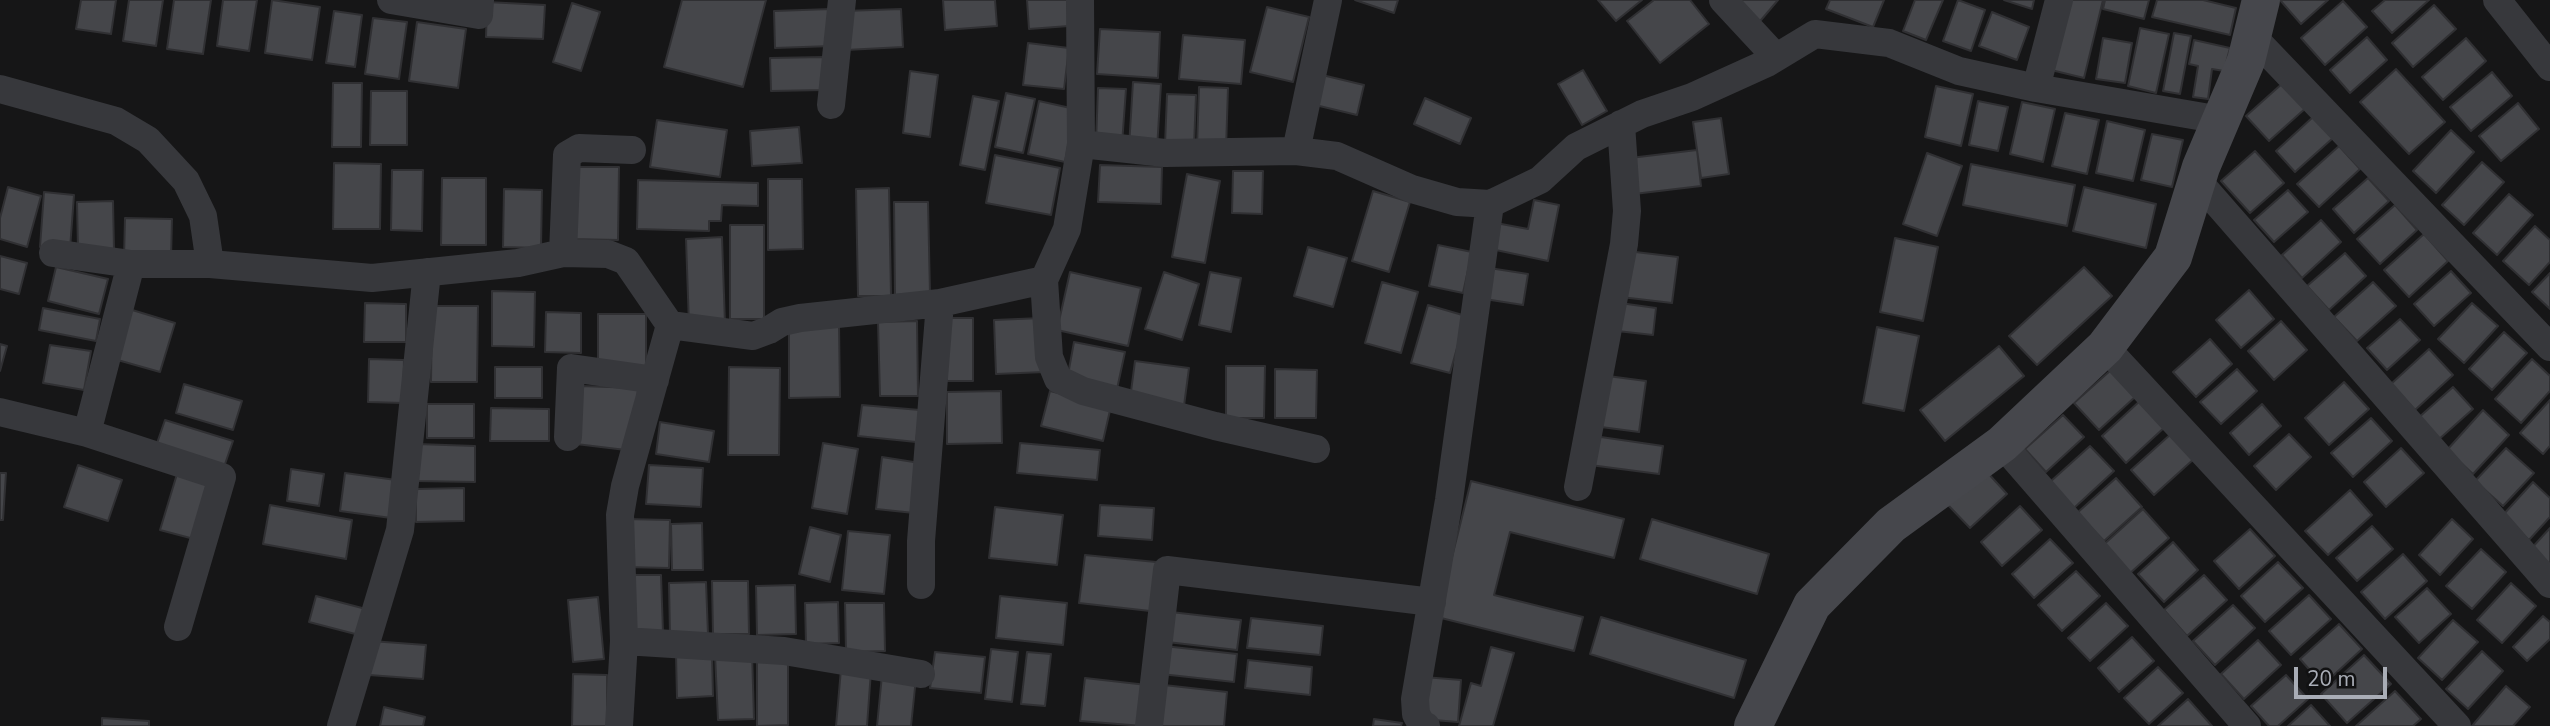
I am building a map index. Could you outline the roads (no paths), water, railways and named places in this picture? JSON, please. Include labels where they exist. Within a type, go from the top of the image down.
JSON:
[{"type":"street","points":[[391,0],[479,15],[480,0]]},
{"type":"street","points":[[831,105],[842,0]]},
{"type":"street","points":[[1080,0],[1081,144],[1067,229],[1044,280],[1049,357],[1058,379],[1083,391],[1316,449]]},
{"type":"street","points":[[1296,151],[1328,0]]},
{"type":"street","points":[[1723,0],[1775,56]]},
{"type":"street","points":[[2036,88],[2059,0]]},
{"type":"street","points":[[2497,0],[2550,67]]},
{"type":"street","points":[[1753,726],[1812,605],[1891,525],[2002,444],[2105,347],[2173,257],[2197,180],[2246,61],[2256,18]]},
{"type":"street","points":[[2256,18],[2550,347]]},
{"type":"street","points":[[1081,144],[1166,153],[1296,151],[1337,156],[1412,189],[1457,202],[1490,204],[1541,180],[1576,147],[1643,114],[1692,97],[1768,63],[1775,56],[1815,34],[1889,43],[1959,71],[2036,88],[2221,120]]},
{"type":"street","points":[[0,89],[116,121],[148,140],[186,181],[203,216],[210,264]]},
{"type":"street","points":[[1578,487],[1624,244],[1627,211],[1621,124]]},
{"type":"street","points":[[564,253],[567,155],[579,148],[632,150]]},
{"type":"street","points":[[2197,180],[2550,584]]},
{"type":"street","points":[[1426,726],[1422,725],[1416,714],[1415,699],[1449,500],[1490,204]]},
{"type":"street","points":[[53,253],[131,264],[210,264],[372,278],[518,263],[564,253],[608,254],[626,261],[670,325],[753,336],[782,322],[800,318],[940,303],[1044,280]]},
{"type":"street","points":[[88,433],[131,264]]},
{"type":"street","points":[[341,726],[400,530],[428,272]]},
{"type":"street","points":[[921,585],[921,541],[940,303]]},
{"type":"street","points":[[619,726],[624,641],[620,514],[625,486],[670,325]]},
{"type":"street","points":[[2105,347],[2457,726]]},
{"type":"street","points":[[568,437],[571,368],[655,380]]},
{"type":"street","points":[[0,412],[88,433],[222,477],[178,627]]},
{"type":"street","points":[[2002,444],[2247,726]]},
{"type":"street","points":[[1149,726],[1167,570],[1432,602]]},
{"type":"street","points":[[624,641],[784,651],[921,674]]}]
